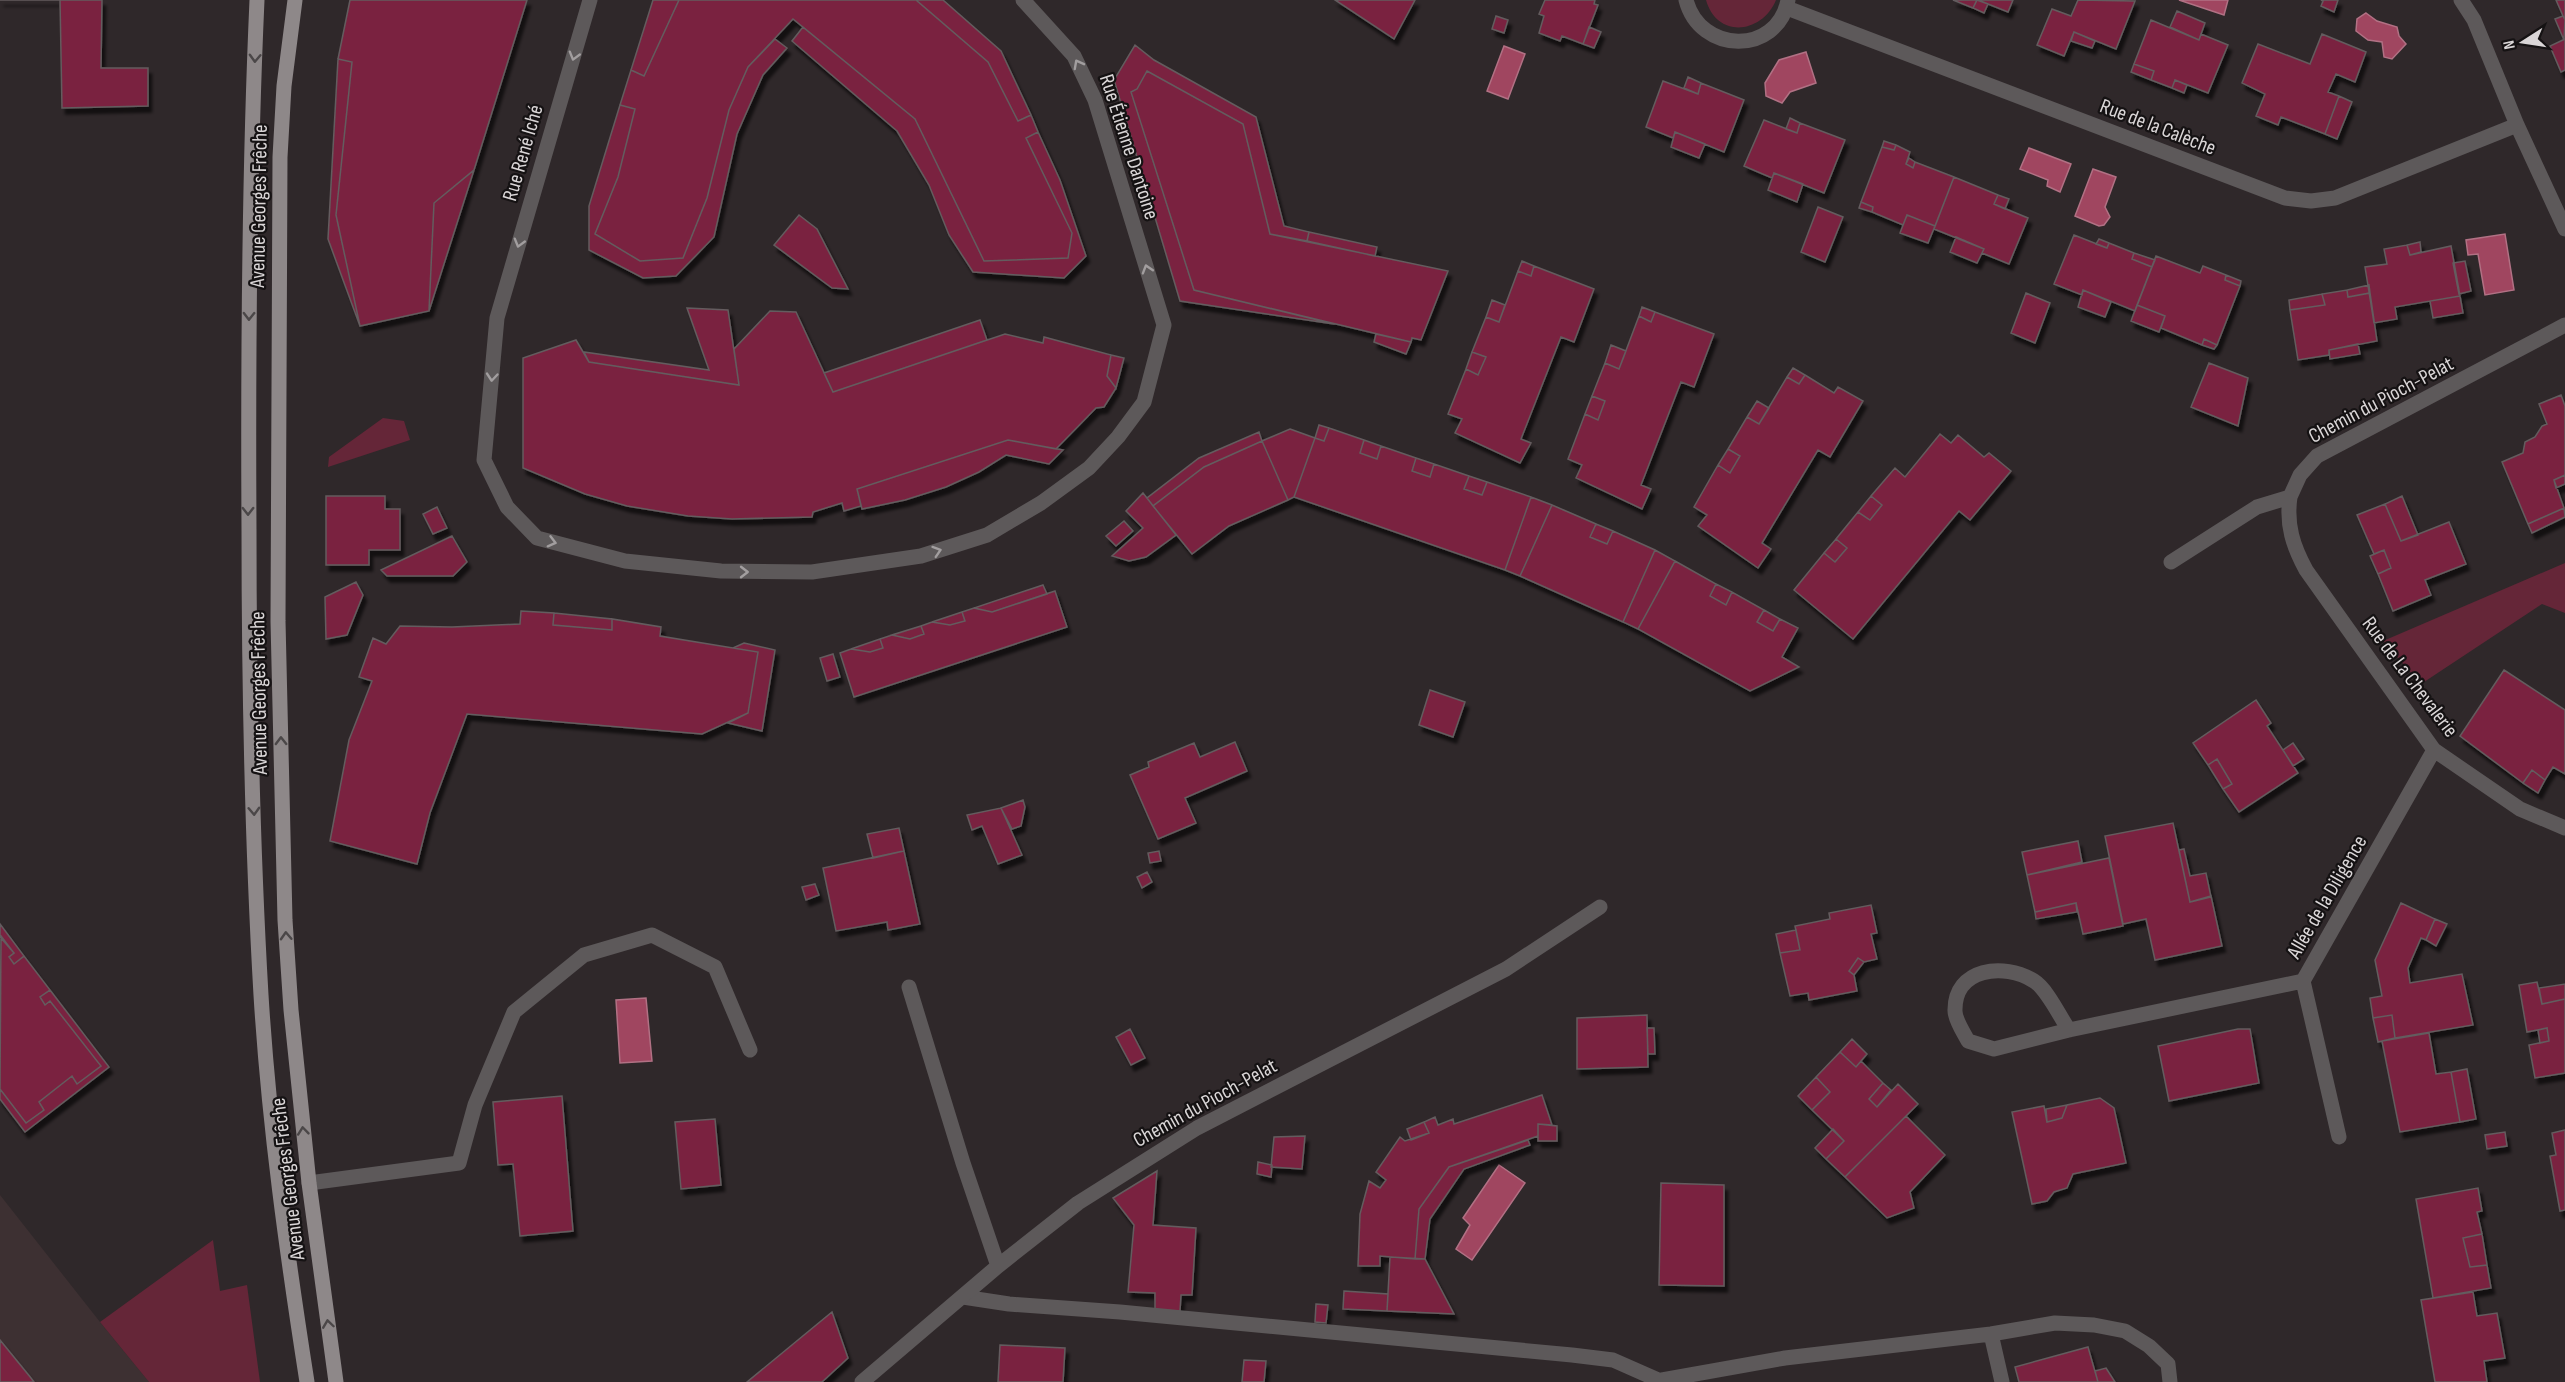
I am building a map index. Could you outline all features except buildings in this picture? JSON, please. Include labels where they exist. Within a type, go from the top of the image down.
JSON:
[{"type":"main road","name":"Avenue Georges Frêche","points":[[257,0],[248,345],[249,623],[257,898],[261,997],[270,1100],[288,1254],[307,1382]]},
{"type":"main road","name":"Avenue Georges Frêche","points":[[295,0],[284,86],[280,157],[278,621],[286,931],[291,1010],[309,1183],[336,1382]]},
{"type":"street","name":"Rue René Iché","points":[[590,0],[497,318],[484,460],[507,507],[537,538],[625,561],[721,572],[823,571],[921,556],[987,535],[1041,504],[1089,468],[1118,437],[1144,402],[1164,325]]},
{"type":"street","name":"Rue Étienne Dantoine","points":[[1023,0],[1074,56],[1095,100],[1164,325]]},
{"type":"street","name":"Rue de la Calèche","points":[[1686,0],[1698,25],[1712,36],[1730,42],[1748,42],[1764,35],[1778,24],[1788,4],[2285,198],[2311,201],[2335,198],[2517,125]]},
{"type":"street","points":[[2461,0],[2474,20],[2517,125],[2565,229]]},
{"type":"street","name":"Chemin du Pioch-Pelat","points":[[2290,497],[2300,475],[2317,456],[2565,325]]},
{"type":"street","points":[[2170,562],[2258,507],[2290,497]]},
{"type":"street","name":"Rue de La Chevalerie","points":[[2290,497],[2287,518],[2294,548],[2306,570],[2434,750],[2520,809],[2565,828]]},
{"type":"street","name":"Allée de la Diligence","points":[[2069,1030],[2037,982],[2015,971],[1992,969],[1971,976],[1958,992],[1954,1014],[1968,1041],[1994,1049],[2069,1030],[2303,981],[2434,750]]},
{"type":"street","name":"Chemin du Pioch-Pelat","points":[[862,1382],[998,1266],[1078,1203],[1162,1148],[1506,969],[1600,907]]},
{"type":"street","points":[[309,1183],[459,1163],[475,1106],[514,1012],[584,956],[652,935],[715,967],[750,1050]]},
{"type":"street","points":[[2303,981],[2339,1137]]},
{"type":"street","points":[[909,987],[963,1163],[998,1266]]},
{"type":"street","points":[[963,1297],[1009,1304],[1572,1355],[1613,1360],[1662,1381],[1785,1358],[1991,1334],[2055,1323],[2094,1325],[2125,1331],[2149,1346],[2168,1364],[2170,1382]]},
{"type":"street","points":[[1991,1334],[2002,1382]]},
{"type":"shaded area","points":[[1706,0],[1776,0],[1761,20],[1740,27],[1729,26],[1720,21],[1712,13]]},
{"type":"shaded area","points":[[2179,0],[2228,0],[2224,15]]},
{"type":"shaded area","points":[[2366,13],[2377,21],[2397,27],[2399,36],[2406,44],[2392,59],[2384,57],[2382,42],[2368,40],[2356,31],[2357,19]]},
{"type":"shaded area","points":[[1504,46],[1525,54],[1508,99],[1487,91]]},
{"type":"shaded area","points":[[1806,52],[1816,83],[1790,92],[1782,103],[1766,96],[1765,83],[1779,60]]},
{"type":"shaded area","points":[[2029,148],[2071,164],[2060,192],[2047,186],[2048,180],[2020,169]]},
{"type":"shaded area","points":[[2093,169],[2116,177],[2105,207],[2110,217],[2104,225],[2099,226],[2075,216]]},
{"type":"shaded area","points":[[2505,234],[2514,290],[2485,295],[2478,254],[2468,255],[2466,240]]},
{"type":"shaded area","points":[[383,418],[404,421],[410,440],[328,467],[329,457]]},
{"type":"shaded area","points":[[2565,563],[2565,613],[2542,604],[2421,684],[2383,641]]},
{"type":"shaded area","points":[[646,998],[652,1061],[620,1063],[616,1000]]},
{"type":"shaded area","points":[[1499,1165],[1525,1183],[1472,1260],[1456,1249],[1470,1225],[1463,1218]]},
{"type":"shaded area","points":[[0,1195],[100,1322],[149,1382],[0,1382]]},
{"type":"shaded area","points":[[213,1240],[220,1291],[247,1285],[260,1382],[149,1382],[100,1322]]}]
